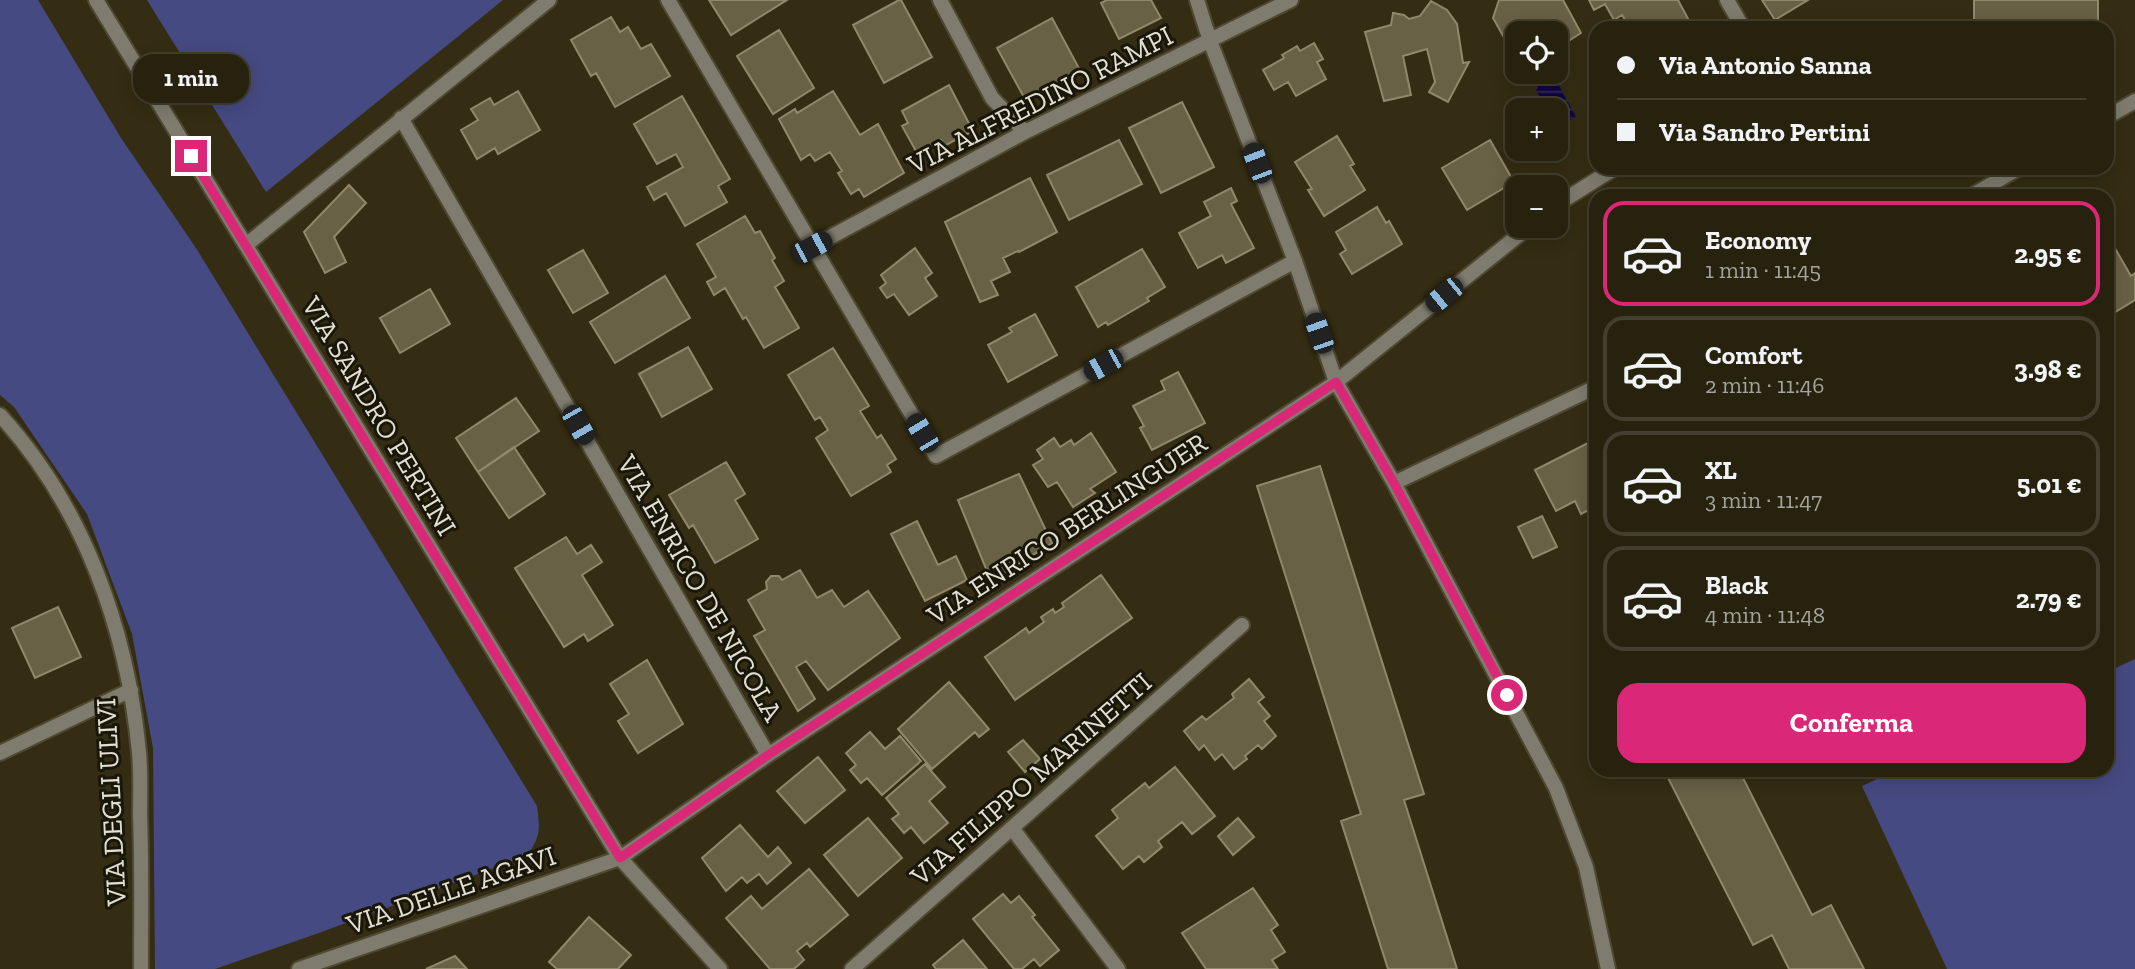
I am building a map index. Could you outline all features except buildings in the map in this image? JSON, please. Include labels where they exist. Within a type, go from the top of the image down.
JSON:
[{"type":"street","name":"VIA SANDRO PERTINI","points":[[96,0],[620,858],[719,969]]},
{"type":"street","points":[[246,245],[549,0]]},
{"type":"street","points":[[668,0],[936,456],[1295,261]]},
{"type":"street","points":[[940,0],[992,98],[1025,132]]},
{"type":"street","points":[[1197,0],[1210,41],[1295,261],[1336,382],[1394,483],[1556,788],[1586,867],[1608,969]]},
{"type":"street","name":"VIA ALFREDINO RAMPI","points":[[812,247],[1025,132],[1291,0]]},
{"type":"street","points":[[1727,0],[1739,21]]},
{"type":"street","points":[[2114,113],[2135,101]]},
{"type":"street","name":"VIA ENRICO DE NICOLA","points":[[401,118],[768,755]]},
{"type":"street","points":[[1568,197],[1604,175]]},
{"type":"street","points":[[1983,189],[2008,175]]},
{"type":"street","name":"VIA ENRICO BERLINGUER","points":[[620,858],[768,755],[1336,382],[1515,238]]},
{"type":"street","points":[[1394,483],[1589,390]]},
{"type":"street","name":"VIA DEGLI ULIVI","points":[[0,415],[53,485],[77,526],[113,616],[131,690],[139,754],[141,969]]},
{"type":"street","name":"VIA FILIPPO MARINETTI","points":[[852,969],[1242,625]]},
{"type":"street","points":[[0,753],[131,690]]},
{"type":"street","points":[[1012,828],[1118,969]]},
{"type":"street","name":"VIA DELLE AGAVI","points":[[299,969],[620,858]]},
{"type":"shaded area","points":[[0,0],[38,0],[121,138],[196,248],[537,806],[538,832],[527,856],[215,969],[155,969],[153,748],[132,634],[87,514],[14,407],[0,395]]},
{"type":"shaded area","points":[[147,0],[503,0],[266,192]]},
{"type":"shaded area","points":[[1540,84],[1558,84],[1566,98],[1540,98],[1536,91]]},
{"type":"shaded area","points":[[1568,102],[1576,117],[1568,121]]},
{"type":"shaded area","points":[[2135,659],[2135,969],[1947,969],[1862,786],[1882,777],[2114,777],[2114,669]]},
{"type":"route","points":[[191,156],[620,858],[768,755],[1336,382],[1394,483],[1507,695]]}]
